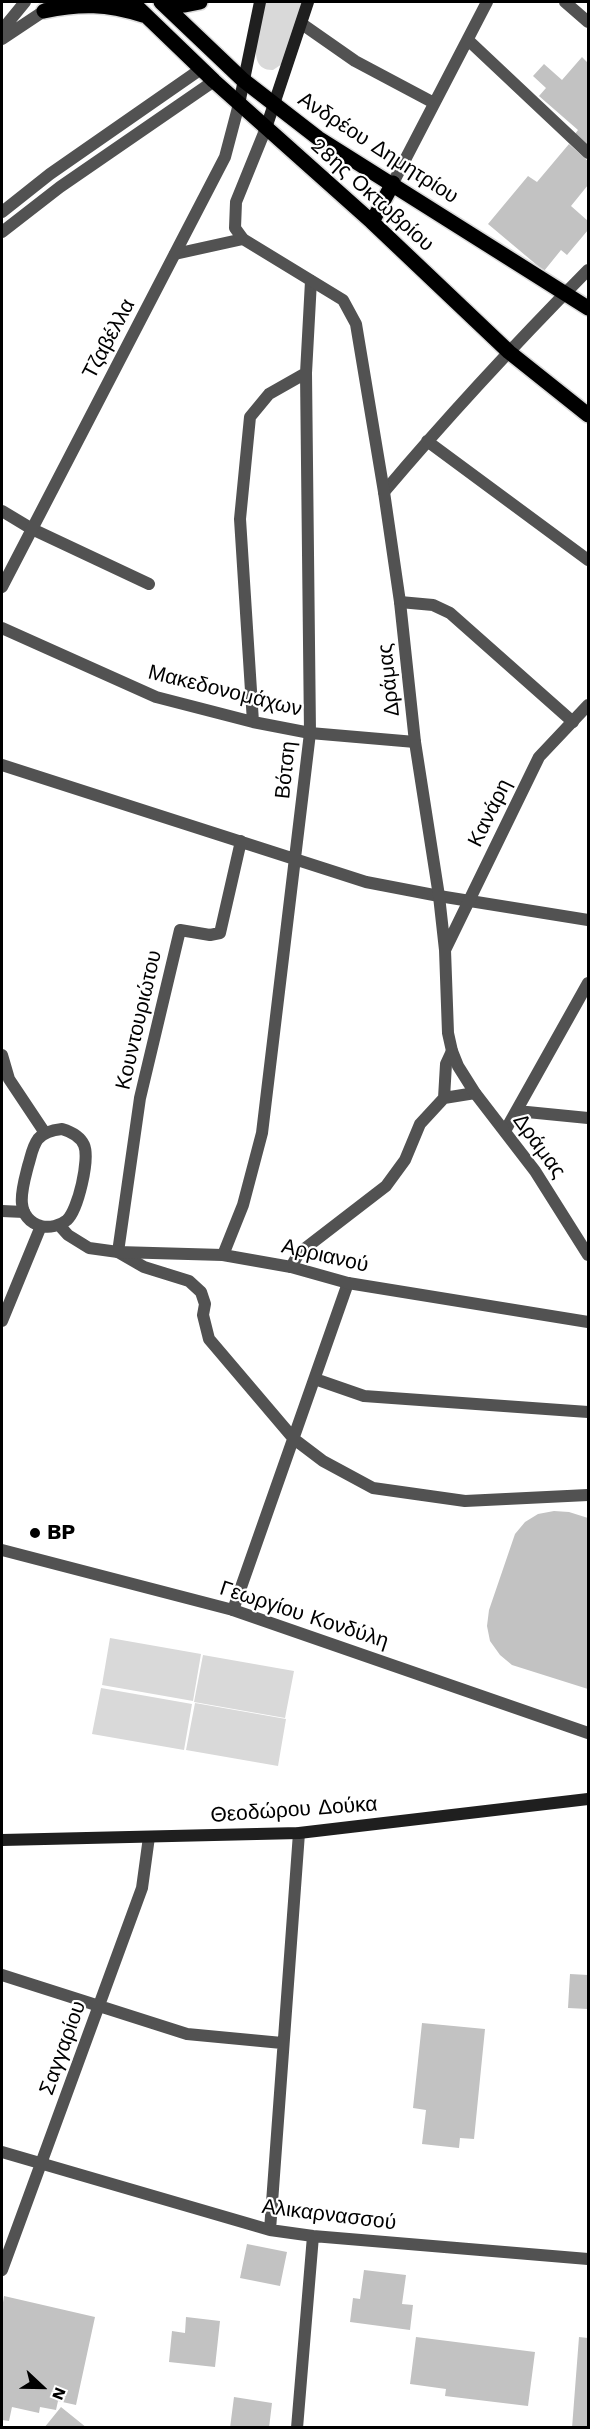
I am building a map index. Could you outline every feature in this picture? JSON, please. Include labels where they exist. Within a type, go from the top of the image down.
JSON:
[{"type":"main road","name":"28ης Οκτωβρίου","points":[[132,2],[201,69],[372,222],[509,352],[588,414]]},
{"type":"main road","points":[[161,2],[185,5],[200,2]]},
{"type":"main road","name":"Ανδρέου Δημητρίου","points":[[161,2],[243,80],[318,138],[393,183],[588,308]]},
{"type":"main road","points":[[239,104],[260,2]]},
{"type":"main road","points":[[266,128],[308,2]]},
{"type":"main road","points":[[49,6],[100,4],[146,15]]},
{"type":"main road","points":[[372,222],[393,183]]},
{"type":"main road","name":"Θεοδώρου Δούκα","points":[[2,1840],[298,1833],[588,1799]]},
{"type":"street","points":[[2,30],[25,2]]},
{"type":"street","points":[[393,183],[488,2]]},
{"type":"street","points":[[565,2],[588,22]]},
{"type":"street","points":[[2,39],[49,6]]},
{"type":"street","points":[[302,24],[355,61],[434,103]]},
{"type":"street","points":[[468,40],[588,153]]},
{"type":"street","points":[[2,212],[50,174],[201,69]]},
{"type":"street","points":[[2,232],[60,187],[214,81]]},
{"type":"street","name":"Τζαβέλλα","points":[[2,587],[225,157],[239,104]]},
{"type":"street","points":[[175,254],[243,239],[235,228],[236,202],[266,128]]},
{"type":"street","points":[[50,174],[60,187]]},
{"type":"street","name":"Δράμας","points":[[243,239],[343,300],[356,324],[400,602],[415,742],[439,896],[445,950],[447,1018],[452,1050],[458,1066],[475,1093],[535,1171],[588,1255]]},
{"type":"street","points":[[384,492],[427,441],[588,270]]},
{"type":"street","name":"Βότση","points":[[223,1255],[243,1206],[262,1133],[310,733],[306,373],[311,281]]},
{"type":"street","points":[[253,722],[240,519],[250,417],[269,394],[306,373]]},
{"type":"street","points":[[427,441],[588,560]]},
{"type":"street","points":[[2,511],[32,529],[149,584]]},
{"type":"street","points":[[400,602],[433,605],[450,613],[573,722]]},
{"type":"street","name":"Μακεδονομάχων","points":[[2,628],[156,697],[253,722],[310,733],[415,742]]},
{"type":"street","name":"Κανάρη","points":[[445,950],[539,757],[588,705]]},
{"type":"street","points":[[2,765],[360,880],[439,896],[588,920]]},
{"type":"street","name":"Κουντουριώτου","points":[[118,1252],[140,1098],[180,930],[210,935],[220,933],[241,841]]},
{"type":"street","points":[[505,1131],[588,983]]},
{"type":"street","points":[[444,1098],[446,1064],[452,1050]]},
{"type":"street","points":[[2,1055],[9,1079],[45,1133]]},
{"type":"street","points":[[291,1267],[299,1252],[386,1186],[405,1160],[420,1124],[444,1098],[475,1093]]},
{"type":"street","points":[[517,1111],[588,1118]]},
{"type":"street","points":[[63,1129],[71,1132],[84,1144],[87,1162],[76,1203],[67,1220],[59,1225],[41,1226],[32,1221],[24,1212],[21,1196],[33,1146],[45,1133],[63,1129]]},
{"type":"street","points":[[2,1211],[24,1212]]},
{"type":"street","name":"Αρριανού","points":[[59,1225],[68,1235],[89,1248],[118,1252],[223,1255],[291,1267],[348,1283],[588,1322]]},
{"type":"street","points":[[2,1321],[41,1226]]},
{"type":"street","points":[[118,1252],[144,1267],[189,1281],[201,1292],[205,1304],[203,1316],[209,1339],[294,1439],[323,1461],[373,1488],[465,1501],[588,1495]]},
{"type":"street","points":[[233,1610],[348,1283]]},
{"type":"street","points":[[315,1379],[364,1396],[588,1412]]},
{"type":"street","name":"Γεωργίου Κονδύλη","points":[[2,1550],[233,1610],[588,1733]]},
{"type":"street","points":[[270,2230],[298,1833]]},
{"type":"street","name":"Σαγγαρίου","points":[[2,2270],[142,1888],[149,1837]]},
{"type":"street","points":[[2,1975],[187,2034],[282,2043]]},
{"type":"street","name":"Αλικαρνασσού","points":[[2,2152],[270,2230],[313,2236],[588,2259]]},
{"type":"street","points":[[297,2427],[313,2236]]},
{"type":"shaded area","points":[[265,2],[304,2],[282,64],[273,70],[264,68],[258,62],[256,54],[256,43]]},
{"type":"shaded area","points":[[110,1638],[201,1654],[193,1701],[102,1685]]},
{"type":"shaded area","points":[[203,1655],[294,1671],[285,1718],[194,1702]]},
{"type":"shaded area","points":[[101,1688],[192,1704],[184,1750],[92,1734]]},
{"type":"shaded area","points":[[195,1703],[286,1719],[278,1766],[186,1750]]},
{"type":"building","points":[[582,57],[588,63],[588,146],[575,134],[578,130],[539,96],[546,88],[533,76],[544,64],[562,80]]},
{"type":"building","points":[[569,144],[588,161],[588,185],[571,206],[588,221],[588,230],[567,255],[561,250],[544,271],[488,224],[528,176],[537,182]]},
{"type":"building","points":[[554,1511],[569,1512],[588,1518],[588,1689],[512,1665],[500,1655],[490,1641],[487,1626],[489,1610],[515,1534],[525,1522],[538,1514]]},
{"type":"building","points":[[570,1974],[588,1975],[588,2009],[568,2008]]},
{"type":"building","points":[[422,2023],[485,2029],[474,2139],[460,2138],[459,2148],[422,2144],[426,2110],[413,2108]]},
{"type":"building","points":[[247,2244],[287,2252],[280,2286],[240,2278]]},
{"type":"building","points":[[364,2270],[406,2275],[402,2304],[413,2305],[410,2330],[350,2322],[353,2298],[360,2299]]},
{"type":"building","points":[[4,2296],[95,2317],[76,2405],[58,2401],[56,2410],[40,2407],[39,2413],[12,2407],[9,2421],[2,2420]]},
{"type":"building","points":[[186,2317],[220,2321],[215,2367],[169,2362],[172,2331],[185,2333]]},
{"type":"building","points":[[416,2337],[535,2352],[528,2406],[445,2396],[446,2389],[410,2384]]},
{"type":"building","points":[[579,2337],[588,2338],[588,2428],[572,2428]]},
{"type":"building","points":[[234,2397],[272,2403],[269,2428],[230,2428]]},
{"type":"building","points":[[61,2407],[87,2428],[44,2428]]},
{"type":"place","name":"BP","points":[[35,1533]]}]
